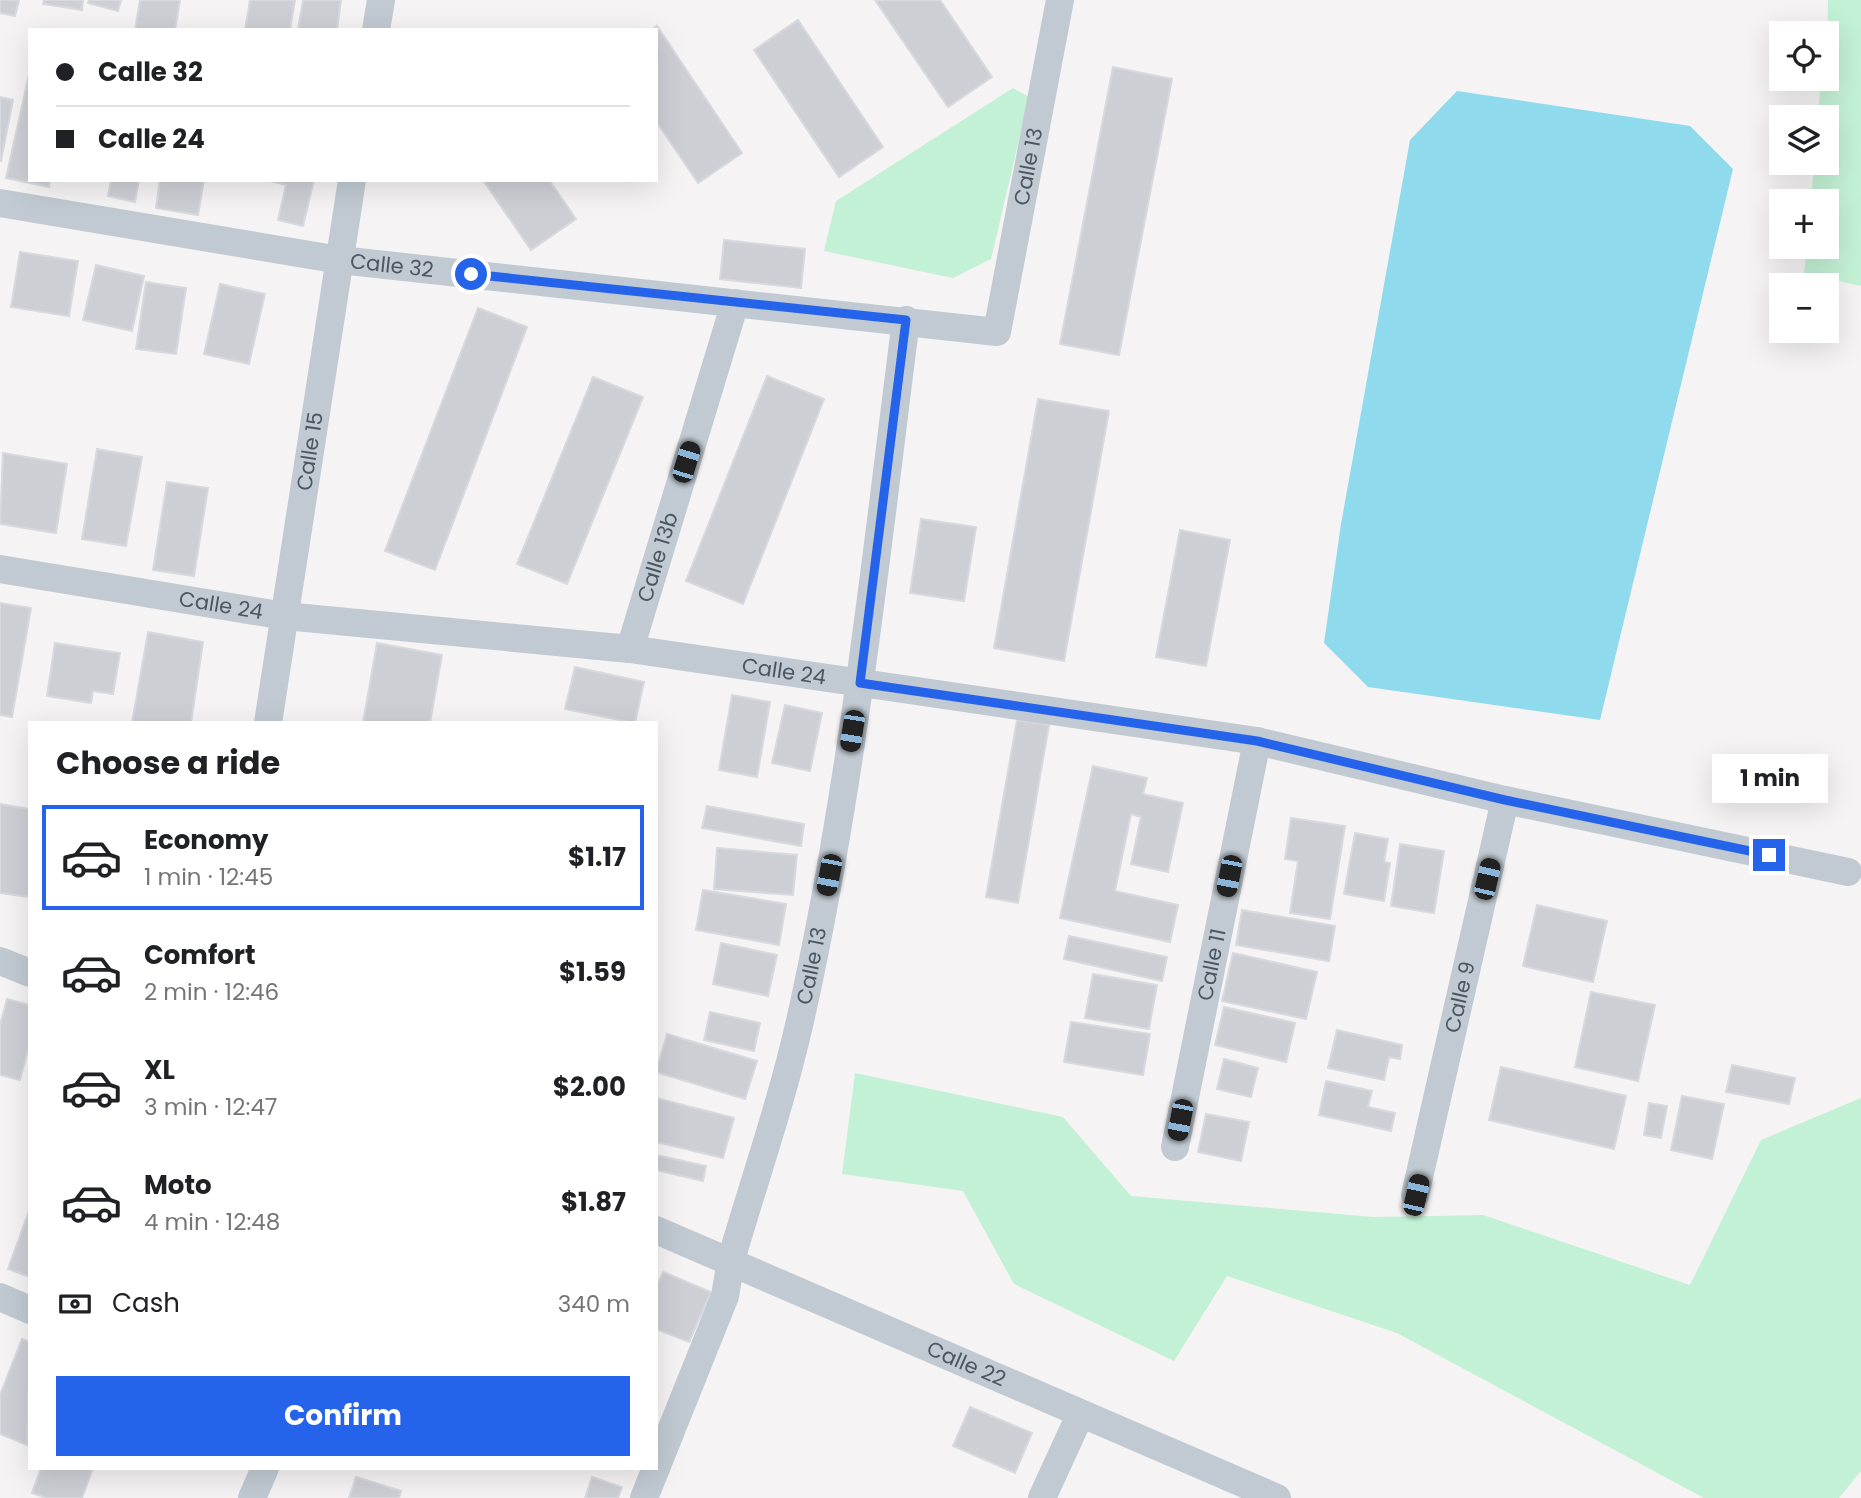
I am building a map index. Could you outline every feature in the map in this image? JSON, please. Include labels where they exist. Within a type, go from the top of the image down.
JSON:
[{"type":"street","points":[[376,28],[381,0]]},
{"type":"street","name":"Calle 13","points":[[998,332],[1060,0]]},
{"type":"street","name":"Calle 15","points":[[268,721],[352,182]]},
{"type":"street","name":"Calle 32","points":[[0,203],[340,260],[998,332]]},
{"type":"street","name":"Calle 13b","points":[[630,649],[734,303]]},
{"type":"street","name":"Calle 13","points":[[658,1463],[724,1296],[731,1260],[800,1023],[833,850],[860,683],[906,320]]},
{"type":"street","name":"Calle 24","points":[[0,569],[285,615],[630,649],[1257,741],[1505,800],[1848,872]]},
{"type":"street","name":"Calle 11","points":[[1175,1147],[1257,741]]},
{"type":"street","name":"Calle 9","points":[[1416,1195],[1505,800]]},
{"type":"street","points":[[0,961],[28,972]]},
{"type":"street","name":"Calle 22","points":[[658,1231],[731,1260],[1080,1415],[1277,1498]]},
{"type":"street","points":[[0,1297],[28,1309]]},
{"type":"street","points":[[1042,1498],[1080,1415]]},
{"type":"street","points":[[252,1498],[264,1470]]},
{"type":"street","name":"Calle 13","points":[[644,1498],[655,1470]]},
{"type":"green space","points":[[1828,0],[1861,0],[1861,286],[1839,281],[1839,273],[1804,273],[1806,259],[1839,259],[1839,189],[1812,189],[1813,175],[1839,175],[1839,105],[1819,105],[1820,91],[1839,91],[1839,21],[1828,21]]},
{"type":"green space","points":[[1013,88],[1029,97],[991,259],[953,278],[824,251],[836,201]]},
{"type":"green space","points":[[855,1073],[1063,1117],[1131,1196],[1373,1217],[1483,1215],[1690,1285],[1761,1140],[1861,1098],[1861,1471],[1839,1498],[1704,1498],[1397,1333],[1227,1276],[1174,1361],[1014,1284],[963,1191],[842,1174]]},
{"type":"water","points":[[1457,91],[1690,126],[1733,169],[1600,720],[1368,687],[1324,643],[1341,524],[1410,140]]},
{"type":"building","points":[[0,0],[19,0],[15,16],[0,13]]},
{"type":"building","points":[[44,0],[83,0],[82,10],[43,4]]},
{"type":"building","points":[[89,0],[121,0],[118,11],[88,3]]},
{"type":"building","points":[[140,0],[180,0],[175,28],[135,28]]},
{"type":"building","points":[[250,0],[295,0],[290,28],[245,28]]},
{"type":"building","points":[[303,0],[341,0],[337,28],[298,28]]},
{"type":"building","points":[[875,0],[940,0],[992,77],[948,107]]},
{"type":"building","points":[[798,20],[883,147],[839,177],[754,50]]},
{"type":"building","points":[[657,26],[742,153],[698,183],[658,124],[658,28],[654,28]]},
{"type":"building","points":[[1113,67],[1172,79],[1119,355],[1060,344]]},
{"type":"building","points":[[28,79],[28,182],[50,182],[49,187],[6,178]]},
{"type":"building","points":[[0,97],[13,100],[1,161],[0,161]]},
{"type":"building","points":[[111,182],[139,182],[135,202],[108,196]]},
{"type":"building","points":[[160,182],[204,182],[198,215],[156,208]]},
{"type":"building","points":[[275,182],[314,182],[303,226],[278,220],[286,185]]},
{"type":"building","points":[[484,182],[550,182],[576,219],[531,250]]},
{"type":"building","points":[[724,240],[805,249],[801,288],[720,279]]},
{"type":"building","points":[[20,252],[78,261],[69,316],[11,307]]},
{"type":"building","points":[[96,265],[144,276],[132,331],[83,320]]},
{"type":"building","points":[[146,282],[186,288],[176,354],[136,349]]},
{"type":"building","points":[[220,284],[265,294],[249,364],[204,354]]},
{"type":"building","points":[[478,308],[527,327],[435,570],[385,551]]},
{"type":"building","points":[[767,376],[824,399],[743,604],[686,581]]},
{"type":"building","points":[[593,377],[643,397],[567,584],[517,564]]},
{"type":"building","points":[[1038,399],[1109,411],[1064,661],[994,648]]},
{"type":"building","points":[[97,449],[142,457],[126,546],[82,539]]},
{"type":"building","points":[[3,453],[67,464],[56,533],[0,524]]},
{"type":"building","points":[[167,482],[208,488],[194,576],[153,570]]},
{"type":"building","points":[[921,519],[976,527],[964,601],[910,593]]},
{"type":"building","points":[[1180,530],[1230,540],[1206,666],[1156,657]]},
{"type":"building","points":[[0,603],[31,608],[12,717],[0,715]]},
{"type":"building","points":[[148,632],[203,642],[191,721],[132,721]]},
{"type":"building","points":[[55,643],[120,653],[113,694],[93,691],[91,703],[47,696]]},
{"type":"building","points":[[377,643],[442,655],[430,721],[363,721]]},
{"type":"building","points":[[575,667],[644,682],[635,721],[565,709]]},
{"type":"building","points":[[732,695],[770,702],[757,777],[719,770]]},
{"type":"building","points":[[785,705],[822,713],[810,771],[772,763]]},
{"type":"building","points":[[1017,720],[1049,725],[1018,903],[986,897]]},
{"type":"building","points":[[1093,766],[1147,778],[1143,794],[1183,803],[1168,872],[1131,864],[1141,817],[1131,814],[1115,891],[1178,905],[1170,942],[1060,918]]},
{"type":"building","points":[[0,804],[28,809],[28,897],[0,893]]},
{"type":"building","points":[[707,806],[804,824],[801,846],[702,828]]},
{"type":"building","points":[[1291,818],[1345,826],[1330,919],[1290,913],[1298,861],[1285,859]]},
{"type":"building","points":[[1355,833],[1388,839],[1384,862],[1390,863],[1384,901],[1344,894]]},
{"type":"building","points":[[1400,844],[1444,851],[1434,913],[1391,906]]},
{"type":"building","points":[[717,848],[797,855],[793,895],[714,889]]},
{"type":"building","points":[[703,890],[786,904],[779,945],[696,930]]},
{"type":"building","points":[[1537,905],[1607,921],[1593,982],[1523,966]]},
{"type":"building","points":[[1242,910],[1335,926],[1329,961],[1236,945]]},
{"type":"building","points":[[1069,936],[1167,957],[1162,981],[1064,959]]},
{"type":"building","points":[[721,943],[777,955],[768,996],[713,984]]},
{"type":"building","points":[[1233,953],[1317,972],[1306,1019],[1222,1001]]},
{"type":"building","points":[[1093,974],[1157,985],[1149,1029],[1085,1018]]},
{"type":"building","points":[[1591,992],[1655,1005],[1638,1081],[1575,1067]]},
{"type":"building","points":[[7,999],[28,1004],[28,1049],[20,1080],[0,1075],[0,1025]]},
{"type":"building","points":[[1224,1007],[1295,1023],[1286,1062],[1215,1045]]},
{"type":"building","points":[[710,1012],[760,1023],[754,1051],[704,1040]]},
{"type":"building","points":[[1071,1022],[1150,1034],[1143,1075],[1064,1062]]},
{"type":"building","points":[[1337,1030],[1402,1045],[1400,1059],[1389,1057],[1384,1080],[1328,1068]]},
{"type":"building","points":[[667,1034],[757,1061],[745,1099],[658,1073]]},
{"type":"building","points":[[1224,1059],[1258,1068],[1251,1097],[1217,1089]]},
{"type":"building","points":[[1732,1065],[1795,1078],[1789,1104],[1726,1092]]},
{"type":"building","points":[[1501,1067],[1626,1096],[1614,1149],[1489,1120]]},
{"type":"building","points":[[1326,1081],[1372,1091],[1368,1107],[1395,1113],[1391,1131],[1319,1115]]},
{"type":"building","points":[[1682,1096],[1724,1104],[1712,1159],[1671,1150]]},
{"type":"building","points":[[658,1099],[734,1118],[723,1158],[658,1142]]},
{"type":"building","points":[[1649,1103],[1667,1106],[1661,1138],[1644,1135]]},
{"type":"building","points":[[1206,1114],[1249,1122],[1241,1161],[1198,1152]]},
{"type":"building","points":[[658,1155],[706,1166],[703,1181],[658,1170]]},
{"type":"building","points":[[28,1214],[28,1276],[8,1269]]},
{"type":"building","points":[[663,1272],[711,1292],[689,1342],[658,1330],[658,1283]]},
{"type":"building","points":[[22,1339],[28,1341],[27,1445],[0,1434],[0,1395]]},
{"type":"building","points":[[970,1407],[1032,1433],[1015,1473],[953,1446]]},
{"type":"building","points":[[40,1470],[92,1470],[82,1498],[46,1498],[32,1493]]},
{"type":"building","points":[[356,1477],[401,1491],[399,1498],[349,1498]]},
{"type":"building","points":[[592,1477],[622,1487],[618,1498],[585,1498]]},
{"type":"route","points":[[471,274],[906,320],[860,683],[1257,741],[1505,800],[1769,855]]}]
